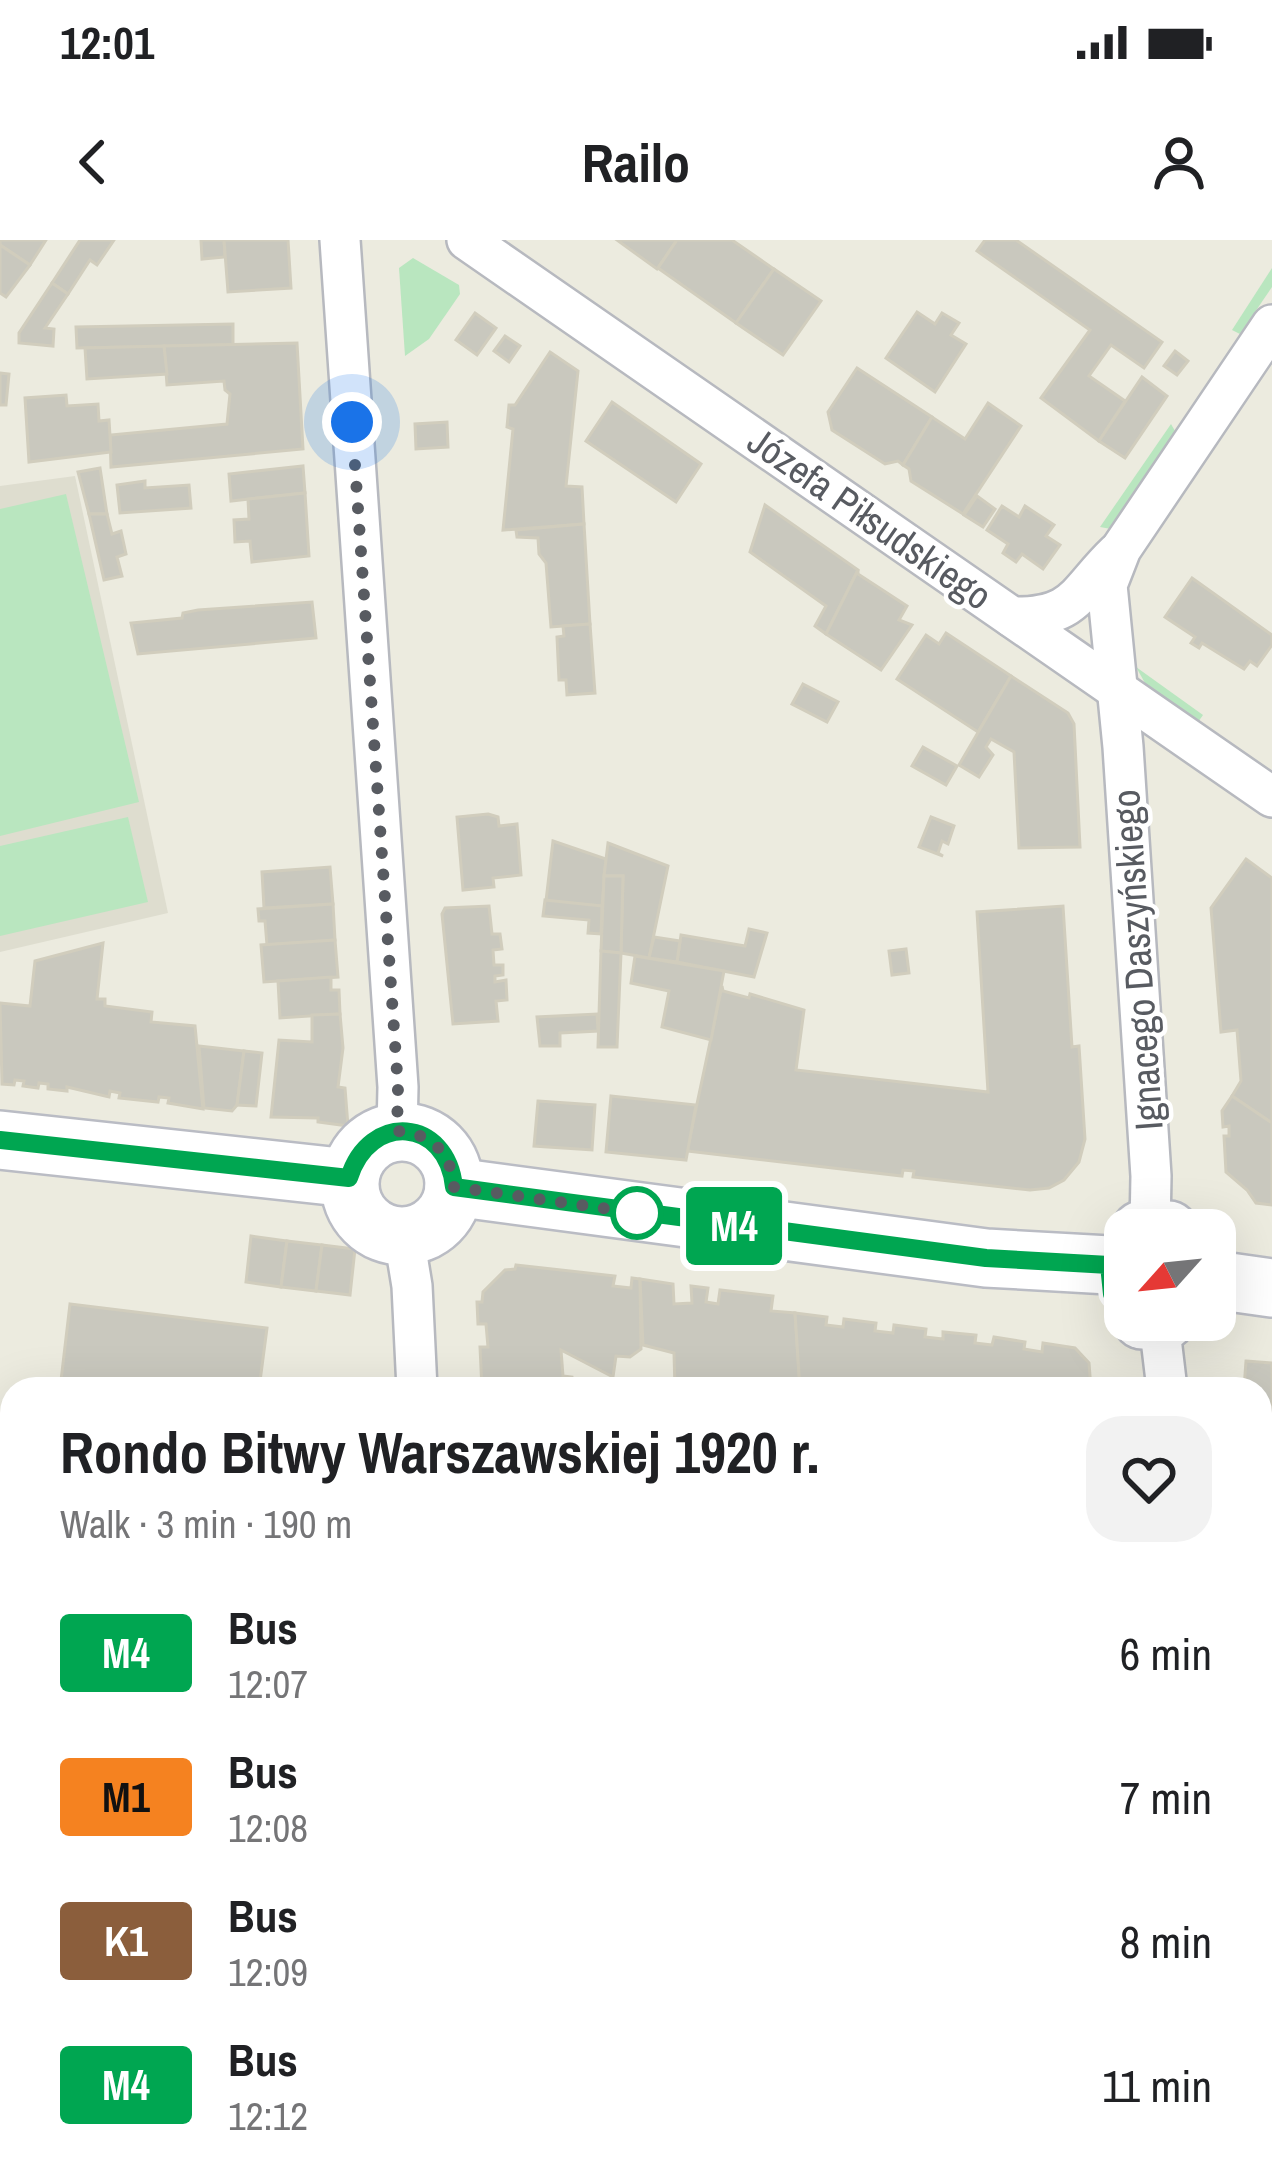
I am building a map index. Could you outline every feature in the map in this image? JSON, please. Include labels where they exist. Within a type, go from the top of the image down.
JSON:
[{"type":"street","points":[[340,240],[398,1087],[397,1131]]},
{"type":"street","name":"Józefa Piłsudskiego","points":[[467,240],[1272,797]]},
{"type":"street","points":[[1012,617],[1046,616],[1066,607],[1120,549],[1272,325]]},
{"type":"street","name":"Ignacego Daszyńskiego","points":[[1120,549],[1107,585],[1119,692],[1151,1176],[1148,1209]]},
{"type":"street","points":[[397,1131],[415,1132],[431,1140],[452,1168],[454,1187],[443,1217],[431,1228],[404,1237],[385,1234],[360,1216],[352,1202],[349,1178],[367,1144],[397,1131]]},
{"type":"street","points":[[0,1140],[349,1178]]},
{"type":"street","points":[[454,1187],[1104,1270]]},
{"type":"street","points":[[404,1237],[412,1286],[416,1377]]},
{"type":"street","points":[[1236,1283],[1272,1288]]},
{"type":"street","name":"Ignacego Daszyńskiego","points":[[1157,1341],[1164,1377]]},
{"type":"shaded area","points":[[75,476],[168,913],[0,952],[0,486]]},
{"type":"green space","points":[[413,258],[459,285],[460,294],[429,339],[405,356],[399,268]]},
{"type":"green space","points":[[1272,268],[1272,287],[1240,334],[1232,330]]},
{"type":"green space","points":[[1171,424],[1175,431],[1111,529],[1100,527]]},
{"type":"green space","points":[[66,494],[139,802],[0,836],[0,509]]},
{"type":"green space","points":[[1136,667],[1203,715],[1196,725],[1150,692]]},
{"type":"green space","points":[[128,817],[148,902],[0,936],[0,846]]},
{"type":"building","points":[[0,240],[46,240],[30,265],[0,245]]},
{"type":"building","points":[[80,240],[114,240],[97,265],[90,260],[68,294],[52,283]]},
{"type":"building","points":[[201,240],[224,240],[225,257],[202,259]]},
{"type":"building","points":[[224,240],[288,240],[291,288],[228,292]]},
{"type":"building","points":[[617,240],[677,240],[657,269]]},
{"type":"building","points":[[677,240],[732,240],[774,269],[736,323],[658,268]]},
{"type":"building","points":[[985,240],[1016,240],[1162,342],[1144,368],[1111,345],[1089,376],[1125,401],[1099,441],[1041,398],[1090,330],[977,251]]},
{"type":"building","points":[[0,245],[30,265],[6,297],[0,293]]},
{"type":"building","points":[[774,269],[821,301],[783,355],[736,323]]},
{"type":"building","points":[[52,283],[68,294],[45,328],[54,329],[53,346],[19,343],[19,333]]},
{"type":"building","points":[[917,312],[935,324],[942,313],[959,323],[951,335],[966,344],[935,392],[886,358]]},
{"type":"building","points":[[475,313],[496,328],[477,355],[456,340]]},
{"type":"building","points":[[233,324],[233,345],[77,348],[76,327]]},
{"type":"building","points":[[505,336],[520,346],[509,362],[494,351]]},
{"type":"building","points":[[297,343],[303,449],[111,467],[110,435],[227,424],[230,394],[224,381],[167,385],[164,346]]},
{"type":"building","points":[[164,346],[167,374],[87,379],[85,348]]},
{"type":"building","points":[[1175,351],[1188,361],[1177,375],[1164,366]]},
{"type":"building","points":[[550,352],[578,371],[566,486],[582,487],[584,524],[503,530],[513,429],[507,427],[509,405],[515,405]]},
{"type":"building","points":[[857,368],[932,417],[903,465],[898,461],[885,464],[832,430],[828,412]]},
{"type":"building","points":[[0,373],[9,374],[6,405],[0,405]]},
{"type":"building","points":[[1142,377],[1167,396],[1125,458],[1099,441]]},
{"type":"building","points":[[66,395],[67,406],[98,404],[99,421],[109,420],[111,452],[29,462],[25,398]]},
{"type":"building","points":[[612,402],[701,464],[676,502],[586,441]]},
{"type":"building","points":[[988,403],[1021,426],[963,514],[911,481],[903,465],[932,417],[965,439]]},
{"type":"building","points":[[447,422],[448,447],[416,449],[415,424]]},
{"type":"building","points":[[303,466],[305,493],[231,501],[229,474]]},
{"type":"building","points":[[100,468],[107,514],[89,514],[78,472]]},
{"type":"building","points":[[145,481],[145,488],[189,485],[191,508],[120,513],[117,485]]},
{"type":"building","points":[[305,493],[309,556],[252,562],[250,541],[235,542],[234,520],[249,519],[248,499]]},
{"type":"building","points":[[977,496],[995,509],[983,527],[964,515]]},
{"type":"building","points":[[765,505],[858,570],[826,634],[815,626],[826,606],[750,552]]},
{"type":"building","points":[[1002,506],[1019,517],[1025,506],[1054,525],[1046,536],[1060,545],[1043,569],[1022,554],[1016,562],[1003,553],[1008,544],[987,530]]},
{"type":"building","points":[[89,514],[107,514],[112,534],[121,531],[126,554],[117,557],[122,576],[104,580]]},
{"type":"building","points":[[584,524],[590,624],[551,627],[546,563],[539,554],[538,538],[517,537],[516,530]]},
{"type":"building","points":[[858,570],[907,606],[899,620],[912,625],[881,670],[826,634]]},
{"type":"building","points":[[1192,578],[1272,635],[1272,645],[1257,666],[1250,661],[1244,669],[1202,643],[1199,648],[1191,643],[1195,637],[1165,617]]},
{"type":"building","points":[[312,602],[316,638],[138,654],[131,623],[182,618],[183,613],[198,610]]},
{"type":"building","points":[[590,624],[595,693],[567,695],[566,680],[559,680],[557,637],[564,636],[563,626]]},
{"type":"building","points":[[946,633],[1011,676],[978,732],[897,679],[926,635],[939,644]]},
{"type":"building","points":[[1011,676],[1068,713],[1074,724],[1080,847],[1019,848],[1014,752],[991,739],[986,747],[993,755],[979,777],[959,765]]},
{"type":"building","points":[[803,684],[838,702],[827,722],[792,704]]},
{"type":"building","points":[[923,747],[957,766],[946,785],[912,766]]},
{"type":"building","points":[[457,817],[498,817],[499,826],[517,824],[521,875],[493,878],[494,887],[463,890]]},
{"type":"building","points":[[931,817],[954,826],[948,844],[942,841],[938,853],[943,856],[919,847]]},
{"type":"building","points":[[553,841],[606,859],[602,906],[546,901]]},
{"type":"building","points":[[608,843],[668,866],[649,958],[621,953],[623,876],[604,876]]},
{"type":"building","points":[[1246,859],[1272,878],[1272,1123],[1232,1096],[1241,1081],[1237,1030],[1221,1032],[1211,908]]},
{"type":"building","points":[[330,867],[333,904],[264,908],[262,872]]},
{"type":"building","points":[[604,876],[623,876],[621,953],[601,951]]},
{"type":"building","points":[[545,900],[602,906],[601,934],[588,933],[589,920],[543,916]]},
{"type":"building","points":[[333,904],[335,940],[267,945],[265,921],[259,921],[258,909]]},
{"type":"building","points":[[489,906],[492,934],[500,934],[502,949],[493,950],[494,965],[503,965],[503,975],[495,976],[495,982],[506,980],[507,1000],[496,1001],[498,1021],[453,1024],[442,914],[445,908]]},
{"type":"building","points":[[1063,906],[1072,1047],[1079,1046],[1085,1139],[1079,1162],[1064,1180],[1030,1190],[913,1177],[914,1171],[903,1170],[902,1176],[687,1151],[722,986],[723,991],[804,1010],[796,1070],[988,1092],[977,912]]},
{"type":"building","points":[[749,929],[767,933],[754,977],[677,962],[681,935],[745,946]]},
{"type":"building","points":[[654,937],[680,941],[677,962],[649,958]]},
{"type":"building","points":[[335,940],[338,977],[264,982],[261,945]]},
{"type":"building","points":[[103,943],[97,999],[105,999],[105,1006],[152,1012],[151,1022],[195,1026],[203,1109],[168,1103],[169,1098],[159,1097],[158,1102],[119,1098],[120,1093],[110,1091],[109,1097],[67,1087],[67,1091],[48,1089],[48,1084],[23,1086],[24,1081],[15,1080],[14,1085],[2,1084],[0,1003],[30,1006],[35,961]]},
{"type":"building","points":[[906,949],[909,973],[892,975],[889,951]]},
{"type":"building","points":[[601,951],[621,953],[617,1047],[598,1047]]},
{"type":"building","points":[[635,956],[724,971],[711,1040],[662,1027],[669,991],[631,983]]},
{"type":"building","points":[[331,977],[331,990],[339,990],[340,1014],[280,1018],[278,981]]},
{"type":"building","points":[[340,1014],[343,1048],[338,1087],[345,1088],[348,1126],[318,1122],[318,1118],[271,1117],[279,1040],[312,1042],[312,1015]]},
{"type":"building","points":[[597,1014],[598,1031],[560,1033],[560,1046],[540,1046],[537,1017]]},
{"type":"building","points":[[199,1046],[244,1051],[237,1105],[232,1111],[204,1108]]},
{"type":"building","points":[[244,1051],[262,1053],[256,1106],[237,1105]]},
{"type":"building","points":[[611,1096],[696,1105],[686,1160],[606,1152]]},
{"type":"building","points":[[1232,1096],[1272,1123],[1272,1205],[1256,1203],[1226,1172],[1224,1136],[1229,1136],[1229,1126],[1223,1127],[1222,1111]]},
{"type":"building","points":[[538,1101],[595,1105],[592,1150],[534,1146]]},
{"type":"building","points":[[251,1236],[287,1241],[281,1287],[246,1282]]},
{"type":"building","points":[[287,1241],[322,1245],[316,1291],[281,1287]]},
{"type":"building","points":[[322,1245],[355,1249],[350,1295],[316,1291]]},
{"type":"building","points":[[516,1265],[615,1276],[613,1286],[631,1288],[632,1278],[640,1279],[641,1349],[630,1357],[616,1356],[613,1377],[561,1350],[563,1376],[572,1377],[481,1377],[480,1347],[488,1347],[486,1324],[478,1324],[477,1302],[482,1302],[483,1292],[505,1270]]},
{"type":"building","points":[[640,1279],[673,1284],[674,1304],[692,1303],[691,1286],[708,1288],[706,1302],[718,1304],[720,1290],[773,1296],[771,1311],[795,1313],[799,1377],[675,1377],[674,1353],[643,1345]]},
{"type":"building","points":[[70,1304],[267,1328],[261,1377],[61,1377]]},
{"type":"building","points":[[795,1313],[827,1317],[826,1325],[843,1327],[844,1319],[876,1323],[875,1331],[893,1333],[894,1325],[926,1329],[925,1337],[943,1339],[943,1332],[976,1335],[975,1343],[992,1345],[994,1337],[1025,1342],[1024,1349],[1042,1352],[1043,1343],[1075,1348],[1089,1363],[1090,1377],[799,1377]]},
{"type":"building","points":[[1246,1361],[1272,1363],[1272,1377],[1245,1377]]},
{"type":"bus line","name":"M4","points":[[0,1140],[349,1178],[367,1144],[381,1135],[415,1132],[444,1153],[454,1187],[986,1258],[1104,1265]]},
{"type":"route","points":[[352,422],[398,1087],[397,1131],[415,1132],[431,1140],[452,1168],[454,1187],[637,1213]]}]
